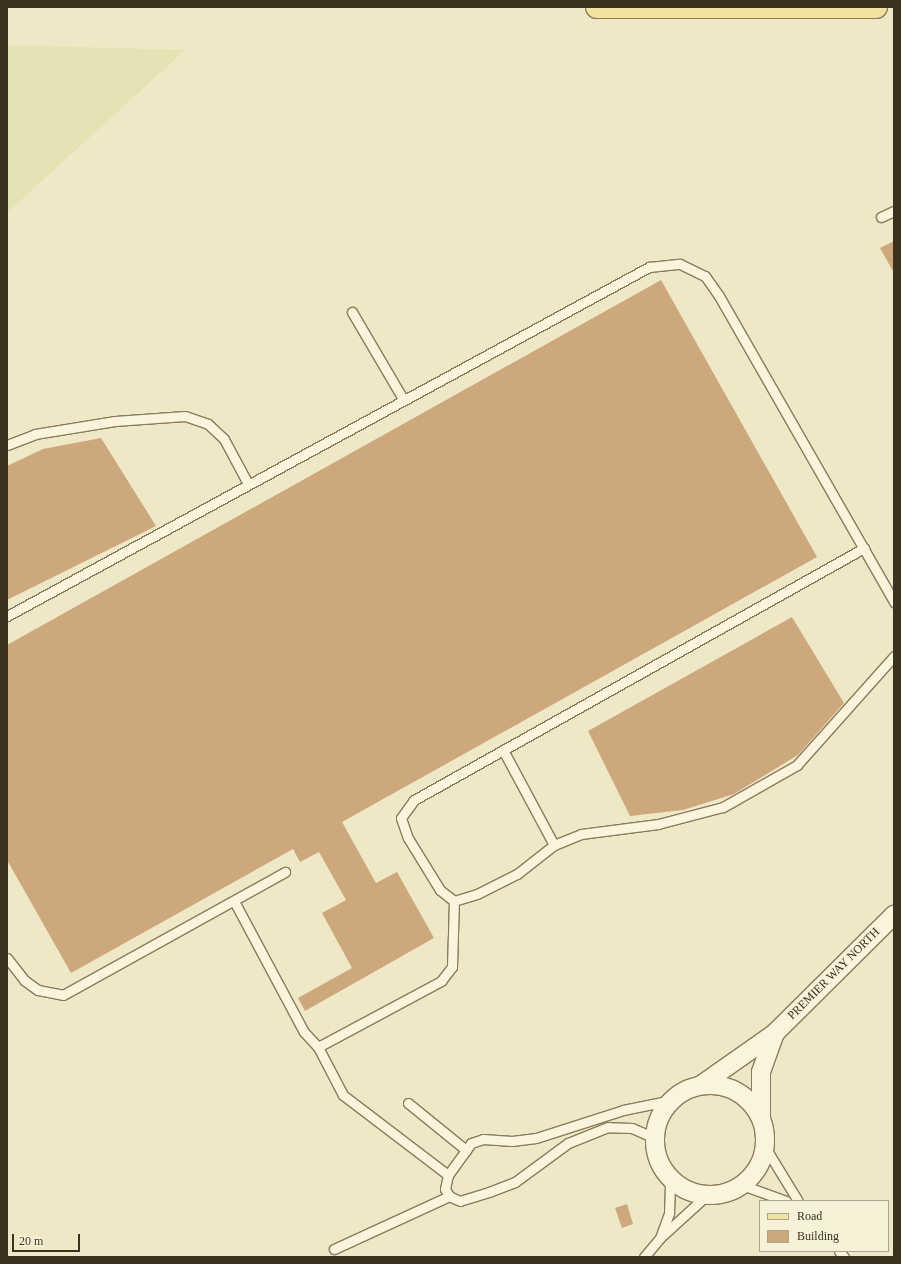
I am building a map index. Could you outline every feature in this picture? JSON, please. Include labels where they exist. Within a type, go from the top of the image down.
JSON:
[{"type":"main road","points":[[597,7],[876,7]]},
{"type":"street","name":"PREMIER WAY NORTH","points":[[775,1033],[761,1072],[762,1117],[765,1147],[756,1173],[742,1185],[725,1193],[707,1195],[689,1191],[670,1177],[657,1154],[655,1138],[658,1122],[672,1100],[701,1085],[775,1033],[894,915]]},
{"type":"street","name":"PREMIER WAY NORTH","points":[[701,1085],[737,1090],[752,1102],[762,1117]]},
{"type":"lane","points":[[881,218],[894,211]]},
{"type":"lane","points":[[7,616],[649,266],[680,264],[693,268],[706,276],[719,296],[894,602]]},
{"type":"lane","points":[[352,312],[403,400]]},
{"type":"lane","points":[[7,445],[35,434],[116,420],[185,416],[208,424],[224,439],[248,484]]},
{"type":"lane","points":[[454,901],[440,890],[408,838],[400,818],[414,800],[864,548]]},
{"type":"lane","points":[[454,901],[517,874],[554,845],[581,834],[658,824],[723,807],[797,765],[894,656]]},
{"type":"lane","points":[[503,750],[554,845]]},
{"type":"lane","points":[[7,958],[33,986],[63,995],[286,872]]},
{"type":"lane","points":[[234,901],[304,1032],[318,1047],[343,1095],[448,1175]]},
{"type":"lane","points":[[318,1047],[441,981],[452,967],[454,901]]},
{"type":"lane","points":[[655,1138],[632,1128],[608,1127],[568,1143],[515,1182],[460,1201],[449,1196],[445,1188],[448,1175],[471,1143],[483,1139],[536,1138],[623,1110],[672,1100]]},
{"type":"lane","points":[[408,1103],[466,1150]]},
{"type":"lane","points":[[765,1147],[797,1200]]},
{"type":"lane","points":[[660,1238],[669,1213],[670,1177]]},
{"type":"lane","points":[[742,1185],[783,1200]]},
{"type":"lane","points":[[644,1257],[660,1238],[707,1195]]},
{"type":"lane","points":[[334,1249],[449,1196]]},
{"type":"shaded area","points":[[7,45],[185,50],[7,213]]},
{"type":"building","points":[[894,241],[894,273],[880,248]]},
{"type":"building","points":[[661,280],[817,557],[342,822],[376,883],[397,872],[434,938],[305,1011],[298,998],[352,968],[322,913],[346,900],[319,852],[300,862],[293,849],[71,973],[7,860],[7,645]]},
{"type":"building","points":[[101,438],[156,526],[7,600],[7,466],[43,449]]},
{"type":"building","points":[[792,617],[844,703],[798,755],[734,794],[683,810],[630,816],[588,731]]},
{"type":"building","points":[[627,1204],[633,1224],[622,1228],[615,1208]]}]
